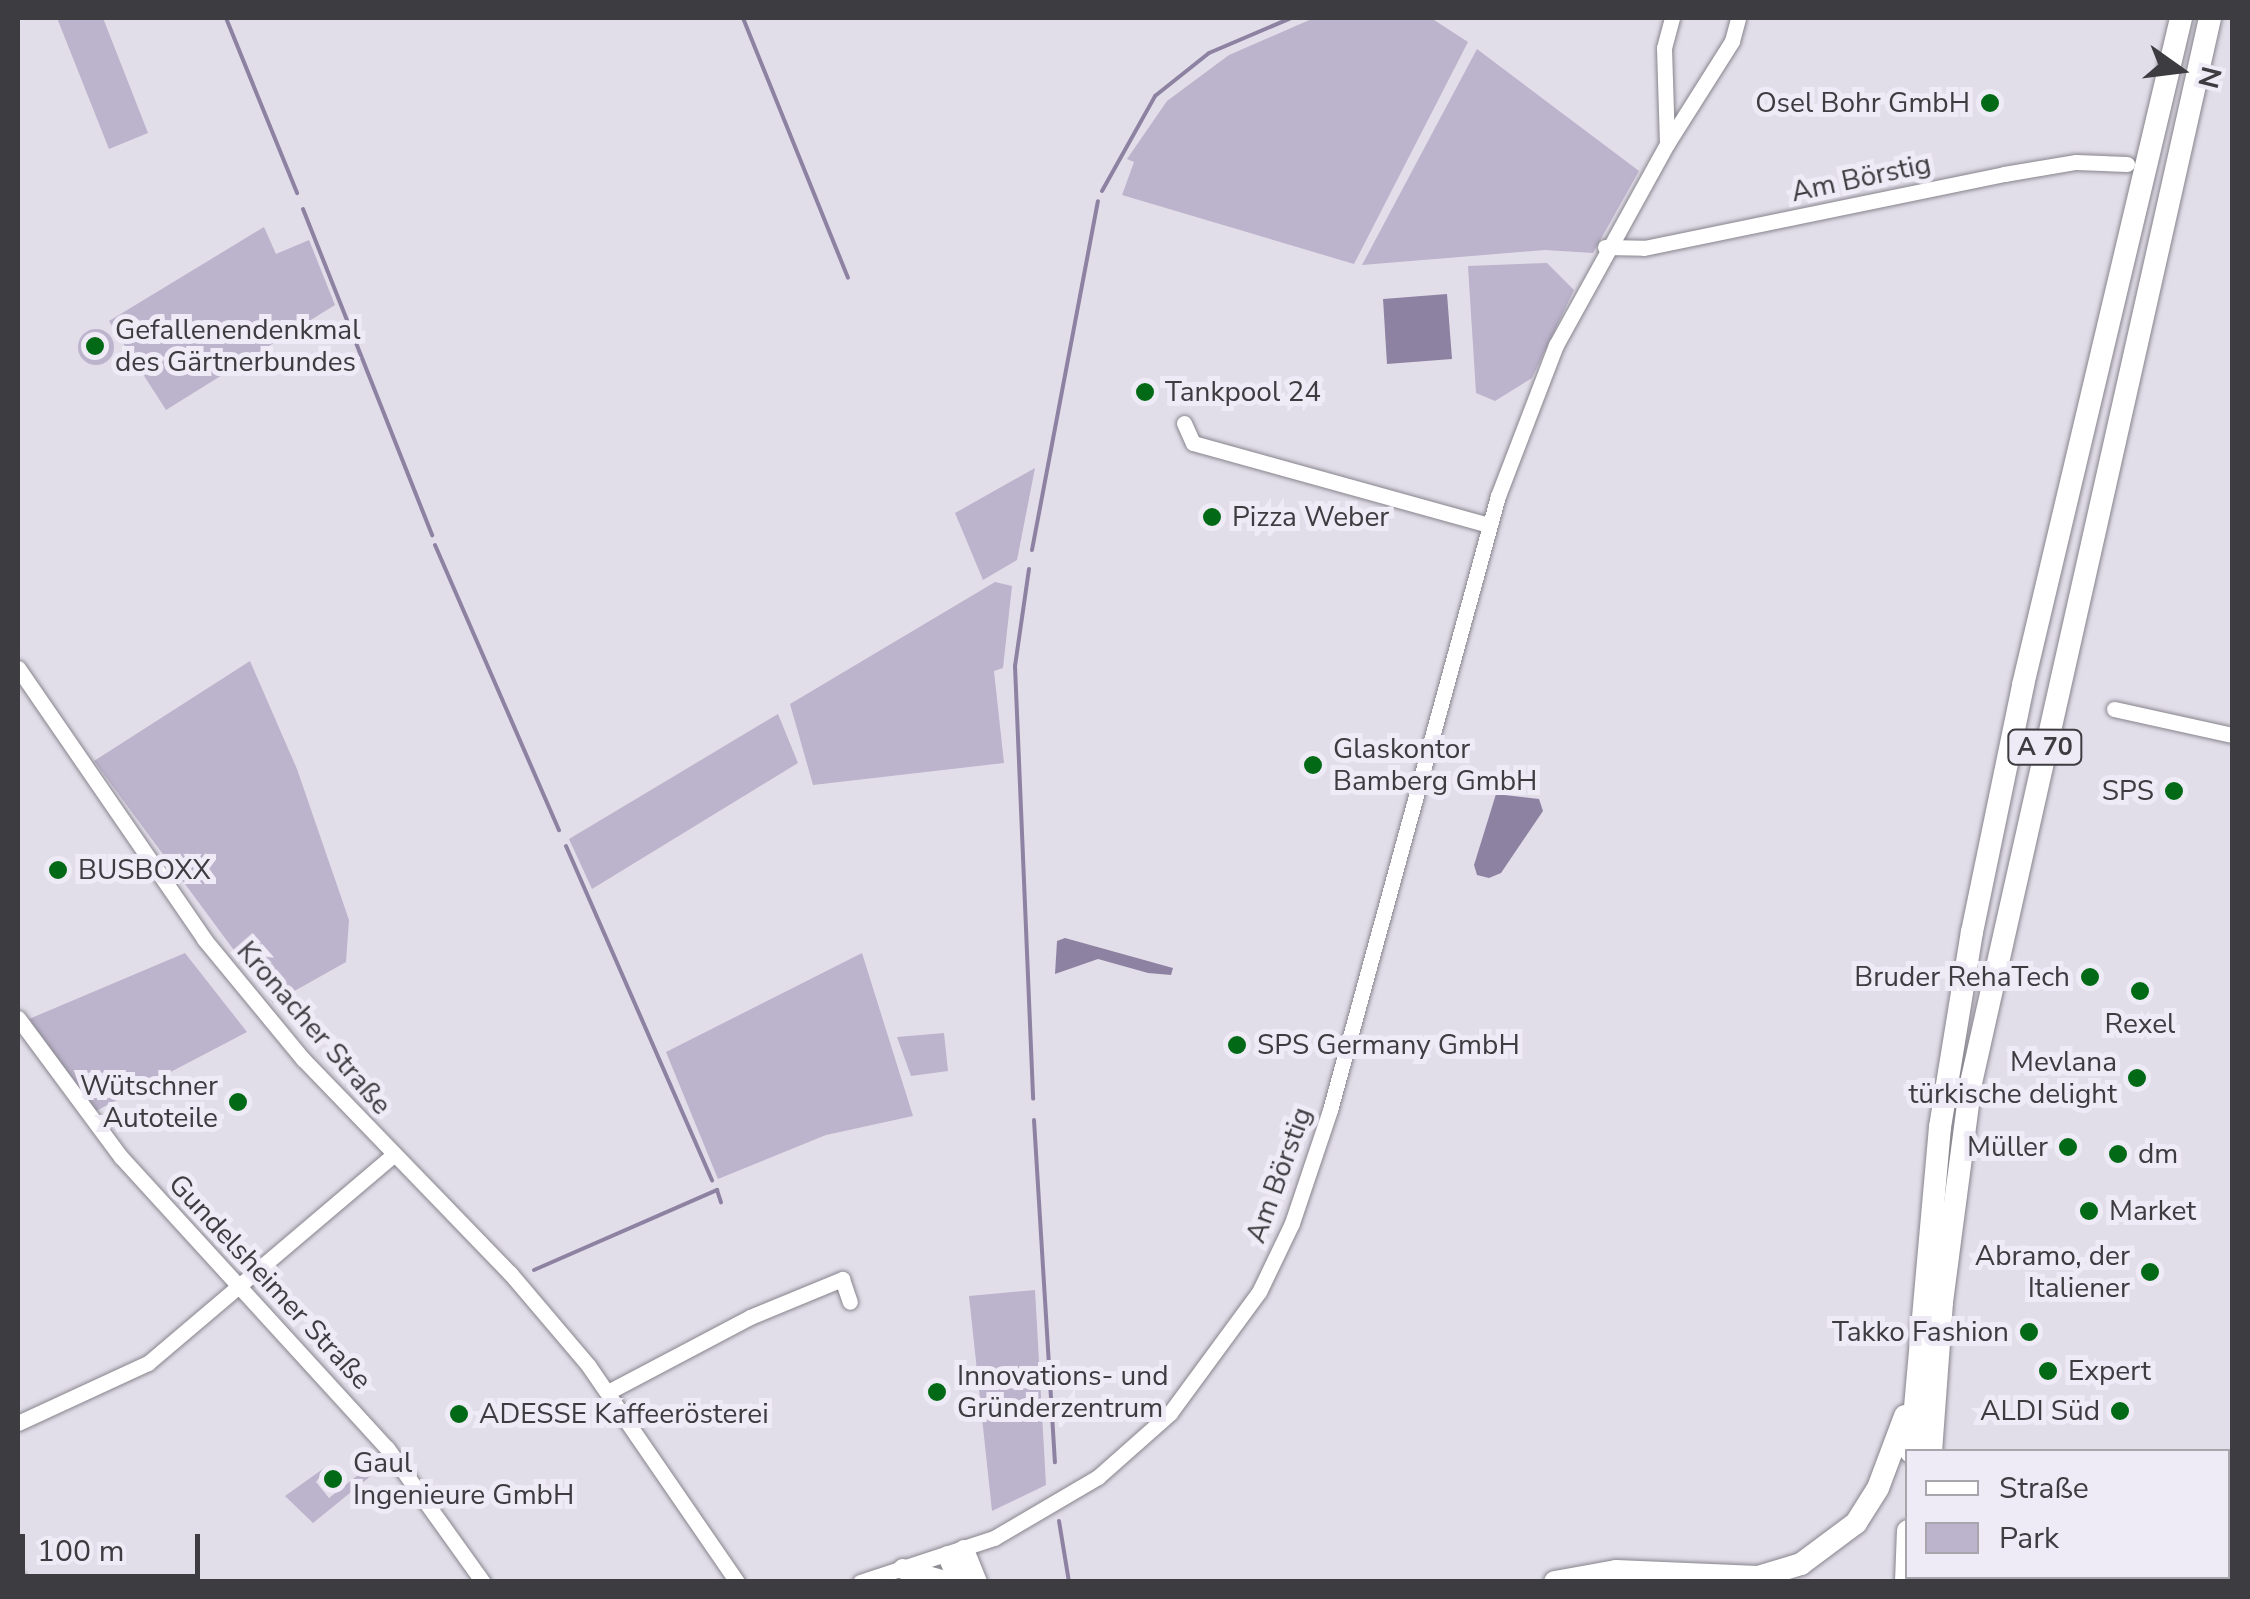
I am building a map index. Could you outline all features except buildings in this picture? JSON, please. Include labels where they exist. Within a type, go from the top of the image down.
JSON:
[{"type":"highway","name":"A 70","points":[[1911,1449],[1940,1126],[1972,932],[2023,684],[2144,189],[2181,18]]},
{"type":"highway","name":"A 70","points":[[1931,1449],[1948,1244],[1974,1064],[2184,154],[2210,18]]},
{"type":"highway","points":[[1555,1582],[1616,1572],[1733,1579],[1758,1577],[1801,1564],[1856,1523],[1885,1473],[1914,1390]]},
{"type":"main road","points":[[956,1553],[960,1582]]},
{"type":"main road","points":[[956,1553],[976,1582]]},
{"type":"main road","points":[[903,1569],[949,1582]]},
{"type":"street","points":[[1667,144],[1664,48],[1672,18]]},
{"type":"street","name":"Am Börstig","points":[[860,1582],[956,1553],[1046,1512],[1135,1446],[1221,1350],[1268,1274],[1330,1110],[1488,524],[1540,380],[1606,246],[1732,41],[1738,18]]},
{"type":"street","name":"Am Börstig","points":[[1606,246],[1644,248],[2076,162],[2128,164]]},
{"type":"street","points":[[1184,423],[1193,443],[1488,524]]},
{"type":"street","name":"Kronacher Straße","points":[[18,668],[204,939],[393,1155],[510,1273],[608,1392],[734,1577]]},
{"type":"street","points":[[2114,709],[2232,735]]},
{"type":"street","name":"Gundelsheimer Straße","points":[[18,1018],[90,1119],[402,1466],[483,1582]]},
{"type":"street","points":[[18,1423],[148,1364],[393,1155]]},
{"type":"street","points":[[608,1392],[750,1317],[842,1279],[850,1302]]},
{"type":"street","points":[[734,1577],[747,1582]]},
{"type":"green space","points":[[57,18],[103,18],[148,133],[109,149]]},
{"type":"green space","points":[[1314,18],[1431,18],[1468,42],[1354,264],[1122,195],[1134,162],[1127,159],[1167,101],[1229,55]]},
{"type":"green space","points":[[1477,49],[1639,171],[1593,253],[1545,250],[1362,265]]},
{"type":"green space","points":[[264,227],[276,254],[309,240],[335,305],[166,410],[109,321]]},
{"type":"green space","points":[[1547,263],[1574,290],[1532,378],[1495,401],[1476,393],[1468,266]]},
{"type":"green space","points":[[96,329],[109,334],[114,347],[109,360],[96,365],[83,360],[78,347],[83,334]]},
{"type":"green space","points":[[1035,468],[1017,560],[983,580],[955,513]]},
{"type":"green space","points":[[995,582],[1012,586],[1003,668],[994,671],[1004,763],[813,785],[790,704]]},
{"type":"green space","points":[[250,661],[297,769],[349,920],[346,962],[273,1003],[94,761]]},
{"type":"green space","points":[[778,714],[798,763],[592,889],[569,839]]},
{"type":"green space","points":[[185,953],[247,1032],[96,1111],[29,1019]]},
{"type":"green space","points":[[862,953],[913,1116],[826,1135],[718,1179],[666,1052]]},
{"type":"green space","points":[[944,1033],[948,1071],[911,1076],[897,1037]]},
{"type":"green space","points":[[1035,1290],[1046,1485],[992,1511],[969,1296]]},
{"type":"green space","points":[[379,1450],[388,1462],[313,1523],[285,1496],[327,1466],[316,1482],[329,1498],[377,1460]]},
{"type":"shaded area","points":[[1447,294],[1452,359],[1387,364],[1383,299]]},
{"type":"shaded area","points":[[1496,794],[1539,799],[1543,811],[1501,873],[1489,878],[1477,875],[1474,865]]},
{"type":"shaded area","points":[[1065,938],[1173,968],[1171,975],[1098,959],[1055,974],[1057,941]]},
{"type":"waterway","points":[[226,18],[297,193]]},
{"type":"waterway","points":[[743,18],[848,278]]},
{"type":"waterway","points":[[1102,191],[1155,96],[1209,53],[1291,18]]},
{"type":"waterway","points":[[1032,550],[1098,201]]},
{"type":"waterway","points":[[303,209],[432,535]]},
{"type":"waterway","points":[[435,545],[559,830]]},
{"type":"waterway","points":[[1029,569],[1015,666],[1033,1099]]},
{"type":"waterway","points":[[566,846],[712,1180]]},
{"type":"waterway","points":[[1034,1120],[1055,1462]]},
{"type":"waterway","points":[[534,1270],[717,1190],[721,1202]]},
{"type":"waterway","points":[[1059,1521],[1069,1582]]},
{"type":"place","name":"Osel Bohr GmbH","points":[[1990,103]]},
{"type":"place","name":"Gefallenendenkmal des Gärtnerbundes","points":[[95,346]]},
{"type":"place","name":"Tankpool 24","points":[[1145,392]]},
{"type":"place","name":"Pizza Weber","points":[[1212,517]]},
{"type":"place","name":"Glaskontor Bamberg GmbH","points":[[1313,765]]},
{"type":"place","name":"SPS","points":[[2174,791]]},
{"type":"place","name":"BUSBOXX","points":[[58,870]]},
{"type":"place","name":"Bruder RehaTech","points":[[2090,977]]},
{"type":"place","name":"Rexel","points":[[2140,991]]},
{"type":"place","name":"SPS Germany GmbH","points":[[1237,1045]]},
{"type":"place","name":"Mevlana türkische delight","points":[[2137,1078]]},
{"type":"place","name":"Wütschner Autoteile","points":[[238,1102]]},
{"type":"place","name":"Müller","points":[[2068,1147]]},
{"type":"place","name":"dm","points":[[2118,1154]]},
{"type":"place","name":"Market","points":[[2089,1211]]},
{"type":"place","name":"Abramo, der Italiener","points":[[2150,1272]]},
{"type":"place","name":"Takko Fashion","points":[[2029,1332]]},
{"type":"place","name":"Expert","points":[[2048,1371]]},
{"type":"place","name":"Innovations- und Gründerzentrum","points":[[937,1392]]},
{"type":"place","name":"ALDI Süd","points":[[2120,1411]]},
{"type":"place","name":"ADESSE Kaffeerösterei","points":[[459,1414]]},
{"type":"place","name":"Gaul Ingenieure GmbH","points":[[333,1479]]}]
